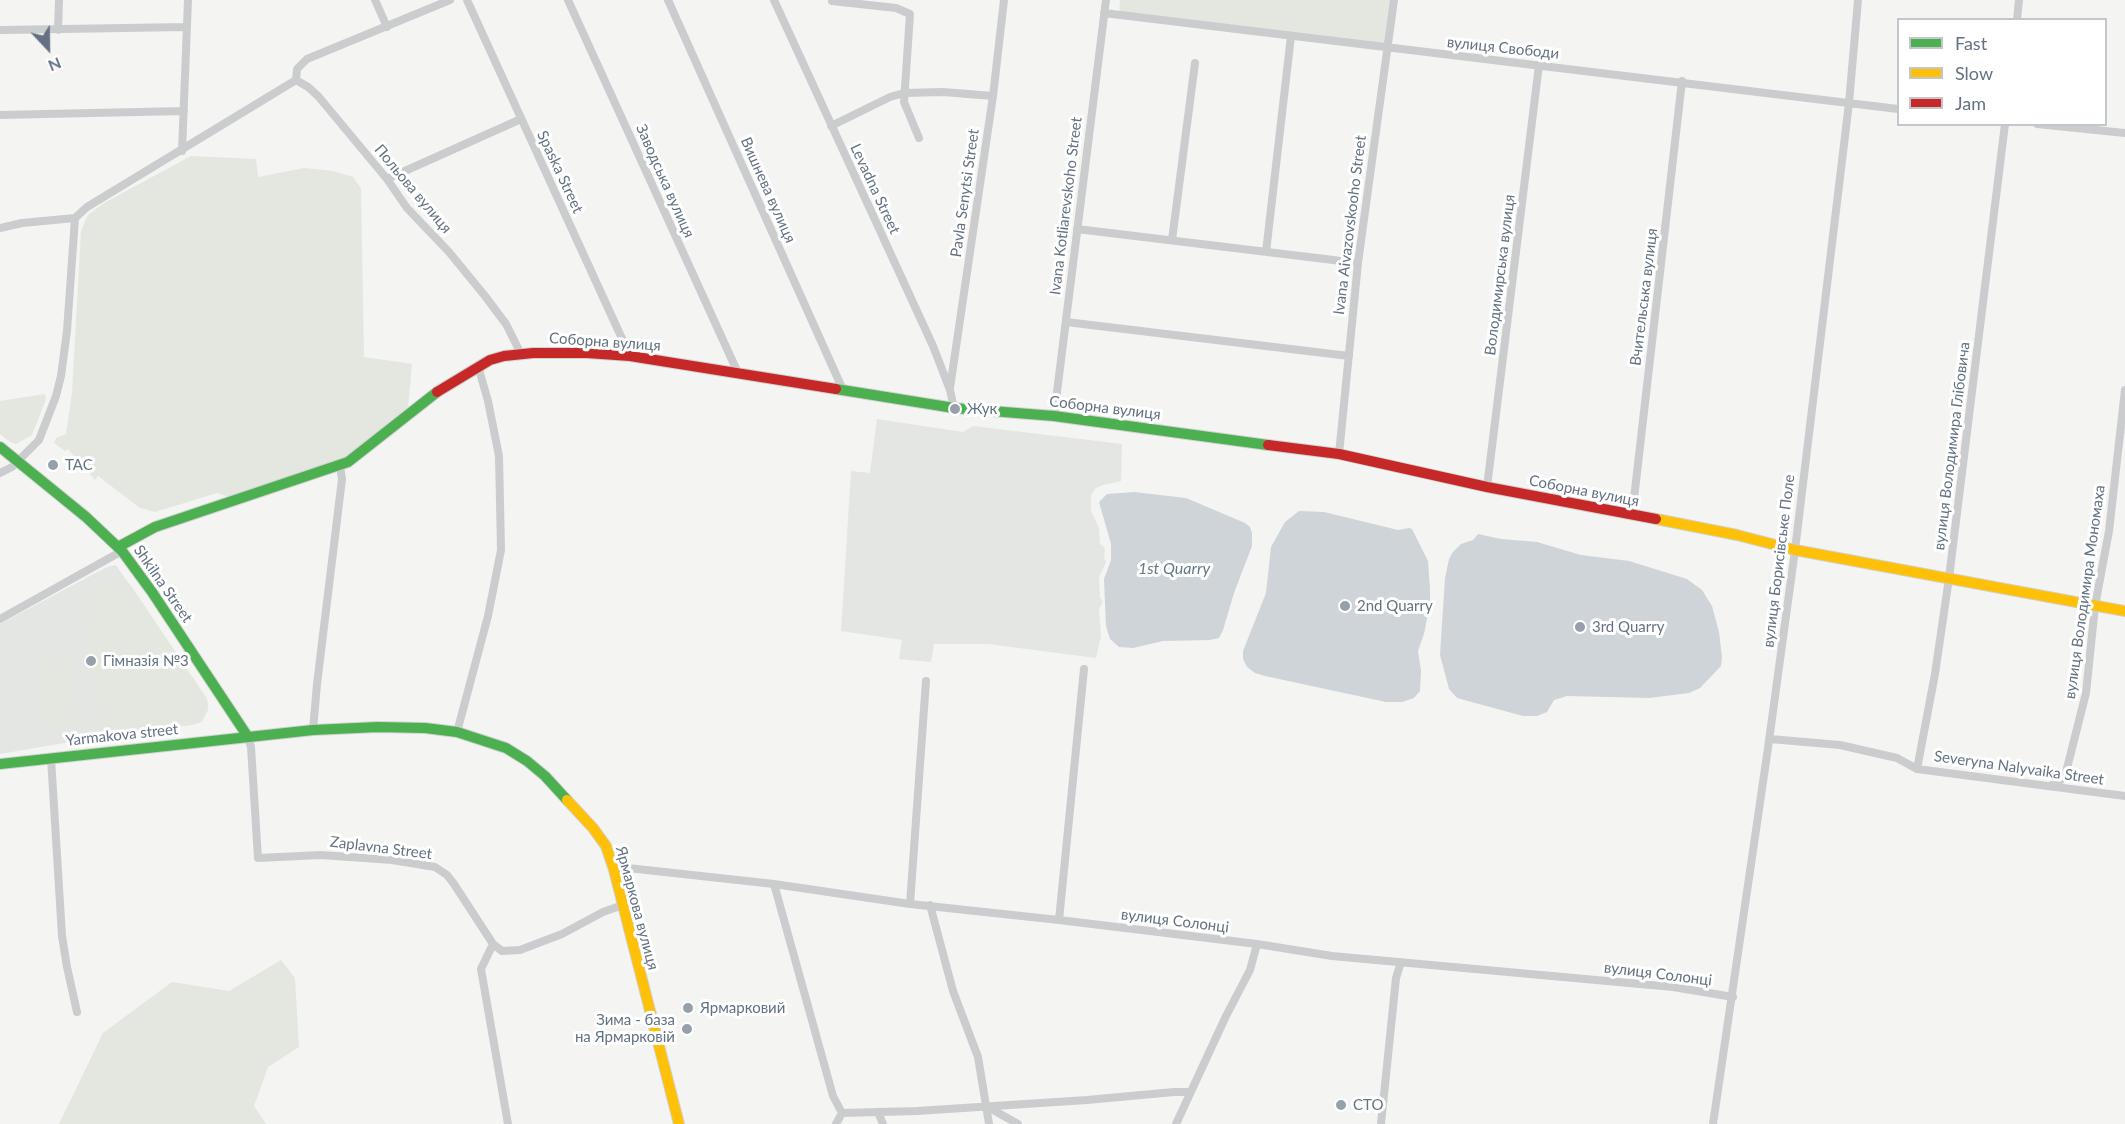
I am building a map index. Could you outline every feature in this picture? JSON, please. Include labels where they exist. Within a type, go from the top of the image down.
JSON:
[{"type":"street","points":[[58,30],[59,0]]},
{"type":"street","points":[[182,151],[188,0]]},
{"type":"street","points":[[375,0],[387,27]]},
{"type":"street","points":[[0,228],[22,223],[75,218],[87,207],[296,80],[297,69],[307,59],[450,0]]},
{"type":"street","name":"Spaska Street","points":[[467,0],[630,356]]},
{"type":"street","name":"Заводська вулиця","points":[[568,0],[738,373]]},
{"type":"street","name":"Вишнева вулиця","points":[[668,0],[843,390]]},
{"type":"street","name":"Levadna Street","points":[[774,0],[933,346],[950,390]]},
{"type":"street","name":"Pavla Senytsi Street","points":[[950,390],[993,96],[1004,0]]},
{"type":"street","name":"Ivana Kotliarevskoho Street","points":[[1054,416],[1106,0]]},
{"type":"street","name":"Ivana Aivazovskooho Street","points":[[1339,454],[1358,263],[1394,0]]},
{"type":"street","name":"вулиця Борисівське Поле","points":[[1713,1124],[1770,739],[1795,550],[1849,103],[1858,0]]},
{"type":"street","points":[[2017,18],[2019,0]]},
{"type":"street","points":[[832,1],[896,8],[910,14],[905,107],[919,138]]},
{"type":"street","name":"вулиця Свободи","points":[[1104,13],[1897,109]]},
{"type":"street","points":[[0,30],[186,27]]},
{"type":"street","points":[[1266,252],[1291,36]]},
{"type":"street","points":[[1173,240],[1195,63]]},
{"type":"street","name":"Володимирська вулиця","points":[[1487,487],[1539,65]]},
{"type":"street","name":"Польова вулиця","points":[[296,80],[304,83],[318,96],[387,179],[407,208],[449,252],[498,312],[521,354]]},
{"type":"street","name":"Вчительська вулиця","points":[[1632,516],[1682,81]]},
{"type":"street","points":[[831,126],[904,93],[943,92],[993,96]]},
{"type":"street","points":[[0,114],[184,111]]},
{"type":"street","points":[[387,179],[521,119]]},
{"type":"street","name":"вулиця Володимира Глібовича","points":[[1917,769],[1935,674],[1949,578],[2005,126]]},
{"type":"street","points":[[2059,126],[2125,132]]},
{"type":"street","points":[[0,473],[18,462],[42,435],[59,386],[68,331],[75,218]]},
{"type":"street","points":[[1077,229],[1358,263]]},
{"type":"street","points":[[1066,322],[1348,356]]},
{"type":"street","name":"Соборна вулиця","points":[[0,619],[120,549],[132,538],[155,527],[340,466],[362,452],[442,388],[478,366],[497,358],[551,352],[630,356],[954,408],[1054,416],[1339,454],[1487,487],[1737,535],[1795,550],[2125,611]]},
{"type":"street","points":[[457,732],[488,616],[501,550],[499,456],[478,366]]},
{"type":"street","points":[[950,390],[954,408]]},
{"type":"street","name":"вулиця Володимира Мономаха","points":[[2049,786],[2058,783],[2065,776],[2086,693],[2094,606],[2109,531],[2125,390]]},
{"type":"street","name":"Shkilna Street","points":[[0,447],[86,517],[120,549],[152,592],[248,737]]},
{"type":"street","points":[[313,730],[342,478],[340,466]]},
{"type":"street","points":[[1059,920],[1084,669]]},
{"type":"street","points":[[910,904],[926,681]]},
{"type":"street","name":"Ярмаркова вулиця","points":[[248,737],[313,730],[396,727],[457,732],[500,745],[539,771],[599,836],[614,870],[679,1124]]},
{"type":"street","name":"Yarmakova street","points":[[0,764],[248,737]]},
{"type":"street","name":"Zaplavna Street","points":[[248,737],[251,747],[258,858],[321,855],[392,860],[432,866],[450,878],[493,944]]},
{"type":"street","name":"Severyna Nalyvaika Street","points":[[1770,739],[1840,745],[1897,758],[1917,769],[2125,796]]},
{"type":"street","points":[[51,758],[63,936],[77,1012]]},
{"type":"street","name":"вулиця Солонці","points":[[614,870],[628,868],[774,884],[910,904],[1059,920],[1332,956],[1666,986],[1733,997]]},
{"type":"street","points":[[774,884],[833,1096],[842,1113]]},
{"type":"street","points":[[508,1124],[482,969],[493,944],[502,951],[515,951],[562,934],[603,912],[623,905]]},
{"type":"street","points":[[930,905],[953,991],[978,1057],[988,1124]]},
{"type":"street","points":[[1176,1124],[1234,998],[1250,970],[1257,945]]},
{"type":"street","points":[[1381,1124],[1396,978],[1401,962]]},
{"type":"street","points":[[842,1113],[1190,1092]]},
{"type":"street","points":[[984,1105],[1018,1124]]},
{"type":"street","points":[[878,1112],[883,1124]]},
{"type":"street","points":[[836,1124],[842,1113]]},
{"type":"shaded area","points":[[1120,0],[1391,0],[1385,46],[1119,15]]},
{"type":"shaded area","points":[[191,156],[256,159],[258,177],[304,168],[333,171],[353,177],[361,188],[364,357],[412,364],[408,408],[348,458],[232,498],[217,493],[155,512],[140,508],[98,476],[95,480],[68,449],[65,451],[54,443],[56,438],[66,434],[72,393],[81,231],[88,215],[104,203]]},
{"type":"shaded area","points":[[45,394],[46,399],[32,435],[16,444],[0,434],[0,401]]},
{"type":"shaded area","points":[[877,419],[963,432],[973,426],[1122,444],[1121,481],[1096,488],[1091,495],[1091,511],[1099,528],[1100,544],[1105,548],[1106,562],[1099,577],[1100,597],[1103,602],[1099,609],[1101,636],[1096,658],[988,644],[934,644],[931,662],[899,659],[902,640],[841,631],[851,471],[870,473]]},
{"type":"shaded area","name":"Гімназія №3","points":[[116,565],[207,699],[208,706],[204,718],[201,722],[191,725],[116,734],[0,754],[0,624],[105,568]]},
{"type":"shaded area","points":[[114,577],[126,580],[132,587],[207,699],[208,710],[201,722],[116,734],[106,732],[101,726],[80,601]]},
{"type":"shaded area","points":[[73,657],[78,727],[41,730],[36,660]]},
{"type":"shaded area","points":[[281,960],[295,978],[299,1047],[268,1067],[254,1106],[266,1124],[59,1124],[103,1033],[172,982],[229,991]]},
{"type":"water","name":"1st Quarry","points":[[1134,492],[1186,498],[1250,527],[1252,546],[1219,638],[1163,641],[1133,648],[1119,647],[1110,639],[1106,626],[1104,579],[1111,560],[1111,544],[1099,502],[1107,494]]},
{"type":"water","name":"2nd Quarry","points":[[1299,511],[1324,512],[1398,530],[1412,529],[1428,561],[1430,588],[1430,603],[1418,651],[1421,671],[1420,691],[1414,698],[1402,702],[1386,702],[1265,676],[1247,667],[1243,659],[1243,651],[1266,593],[1271,547],[1285,522]]},
{"type":"water","name":"3rd Quarry","points":[[1478,534],[1501,539],[1537,542],[1581,555],[1629,561],[1687,579],[1702,590],[1712,606],[1719,632],[1721,666],[1700,688],[1689,693],[1649,698],[1567,696],[1554,700],[1547,712],[1537,716],[1523,716],[1457,698],[1449,689],[1440,655],[1445,578],[1453,552],[1461,544],[1473,540]]},
{"type":"traffic: fast","points":[[836,389],[954,408],[1054,416],[1268,445]]},
{"type":"traffic: fast","points":[[118,547],[155,527],[348,462],[437,392]]},
{"type":"traffic: fast","points":[[0,447],[86,517],[122,551],[152,592],[248,737]]},
{"type":"traffic: fast","points":[[0,764],[313,730],[378,727],[425,728],[457,732],[506,748],[545,776],[567,800]]},
{"type":"traffic: slow","points":[[1656,519],[1737,535],[1795,550],[2125,611]]},
{"type":"traffic: slow","points":[[567,800],[606,846],[679,1124]]},
{"type":"traffic: jam","points":[[437,392],[490,360],[533,353],[630,356],[836,389]]},
{"type":"traffic: jam","points":[[1268,445],[1339,454],[1487,487],[1656,519]]},
{"type":"place","name":"Жук","points":[[955,409]]},
{"type":"place","name":"ТАС","points":[[53,465]]},
{"type":"place","name":"2nd Quarry","points":[[1345,606]]},
{"type":"place","name":"3rd Quarry","points":[[1580,627]]},
{"type":"place","name":"Гімназія №3","points":[[91,661]]},
{"type":"place","name":"Ярмарковий","points":[[688,1008]]},
{"type":"place","name":"Зима - база на Ярмарковій","points":[[687,1029]]},
{"type":"place","name":"СТО","points":[[1341,1105]]}]
